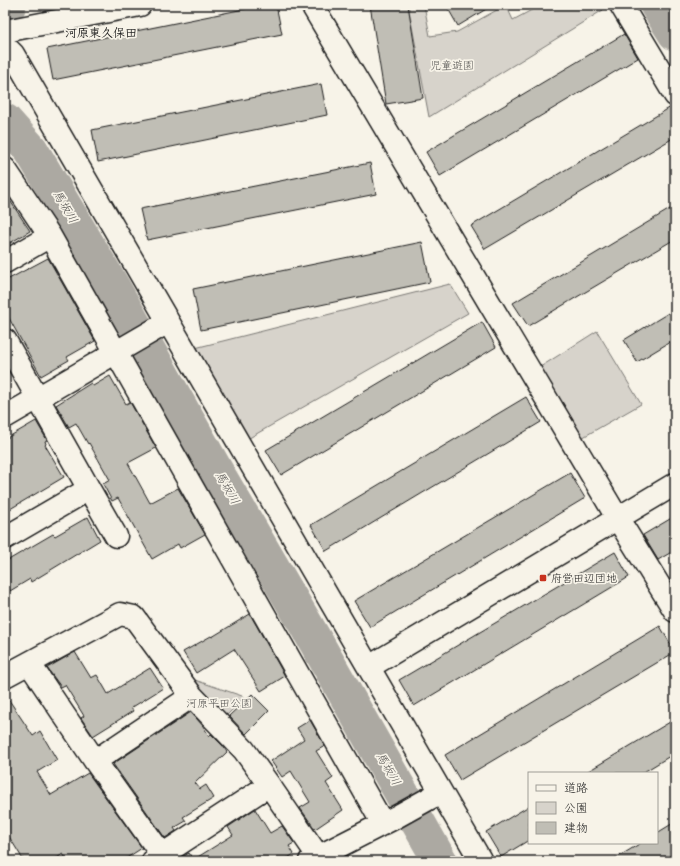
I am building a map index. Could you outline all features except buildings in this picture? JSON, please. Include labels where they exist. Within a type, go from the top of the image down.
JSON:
[{"type":"street","points":[[5,31],[140,5]]},
{"type":"street","points":[[312,5],[618,519],[675,611]]},
{"type":"street","points":[[621,5],[675,95]]},
{"type":"street","points":[[5,46],[13,54],[161,326],[369,667],[437,794],[481,861]]},
{"type":"street","points":[[5,169],[123,349],[389,820]]},
{"type":"street","points":[[5,262],[50,236]]},
{"type":"street","points":[[5,417],[161,326]]},
{"type":"street","points":[[5,340],[116,536]]},
{"type":"street","points":[[369,667],[675,484]]},
{"type":"street","points":[[5,538],[89,489]]},
{"type":"street","points":[[5,676],[120,614],[134,617],[192,696],[244,750],[269,785],[314,859],[437,794]]},
{"type":"street","points":[[29,663],[158,858],[269,785]]},
{"type":"street","points":[[95,761],[192,696]]},
{"type":"green space","name":"児童遊園","points":[[408,5],[424,5],[430,36],[457,32],[506,5],[513,20],[541,5],[600,5],[603,10],[429,117]]},
{"type":"green space","points":[[450,284],[468,313],[244,441],[191,349]]},
{"type":"green space","points":[[597,331],[641,404],[578,440],[537,369]]},
{"type":"green space","name":"河原平田公園","points":[[177,674],[245,697],[220,722]]},
{"type":"waterway","points":[[5,6],[9,5]]},
{"type":"waterway","points":[[657,5],[675,33]]},
{"type":"waterway","name":"馬坂川","points":[[5,121],[31,150],[115,291],[216,471],[316,642],[440,861]]},
{"type":"place","name":"府営田辺団地","points":[[543,578]]},
{"type":"district","name":"河原東久保田","points":[[101,33]]}]
